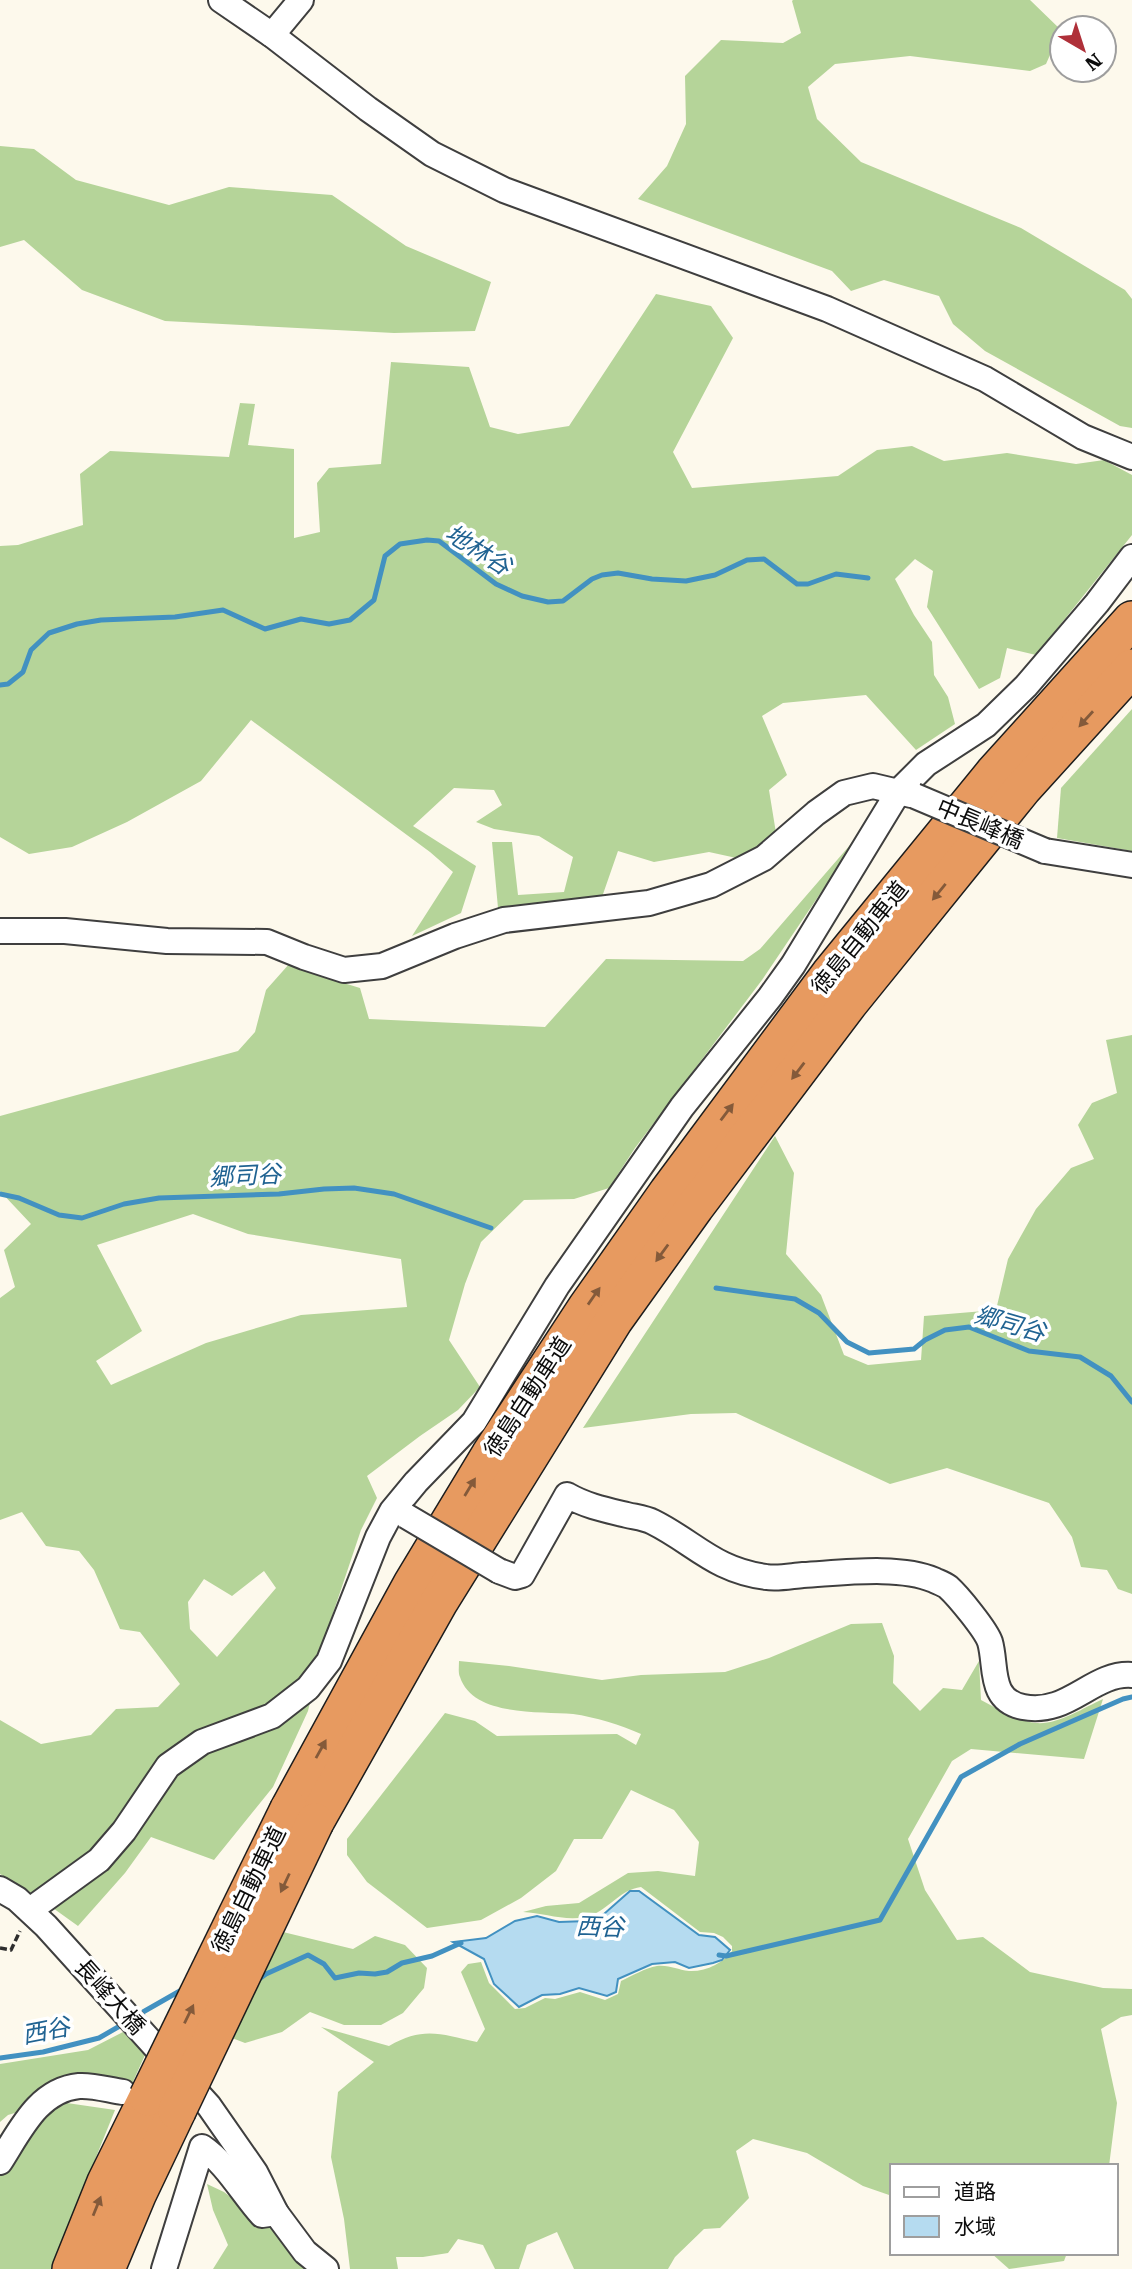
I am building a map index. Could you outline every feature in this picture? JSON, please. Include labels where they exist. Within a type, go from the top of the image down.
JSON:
[{"type":"highway","name":"徳島自動車道","points":[[71,2269],[106,2182],[302,1815],[412,1584],[490,1455],[587,1307],[668,1192],[847,953],[994,773],[1132,620]]},
{"type":"highway","name":"徳島自動車道","points":[[302,1815],[622,1309],[695,1207],[849,1003],[1023,788],[1132,668]]},
{"type":"highway","name":"徳島自動車道","points":[[106,2269],[137,2195],[149,2100]]},
{"type":"street","points":[[221,0],[272,35],[368,110],[432,154],[504,190],[827,309],[985,379],[1083,437],[1132,457]]},
{"type":"street","points":[[272,35],[301,0]]},
{"type":"street","points":[[38,1918],[99,1860],[124,1831],[169,1766],[202,1742],[272,1716],[307,1688],[329,1661],[378,1537],[399,1513],[416,1482],[474,1422],[557,1286],[682,1107],[793,965],[926,764],[986,725],[1026,686],[1097,603],[1132,557]]},
{"type":"street","name":"中長峰橋","points":[[0,930],[65,931],[167,941],[267,942],[344,970],[382,966],[455,936],[504,920],[649,903],[711,885],[764,859],[816,813],[844,793],[873,786],[907,794],[1045,851],[1132,865]]},
{"type":"street","points":[[399,1513],[499,1572],[515,1577],[522,1575],[567,1495],[583,1504],[651,1521],[709,1559],[740,1573],[769,1578],[853,1572],[914,1573],[947,1587],[985,1632],[990,1644],[995,1683],[1003,1696],[1019,1706],[1041,1709],[1066,1702],[1110,1677],[1132,1675]]},
{"type":"street","name":"長峰大橋","points":[[0,1889],[38,1918],[209,2106],[255,2172],[276,2213],[305,2252],[326,2269]]},
{"type":"street","points":[[0,2162],[34,2109],[54,2095],[79,2086],[149,2100]]},
{"type":"street","points":[[164,2269],[202,2147],[215,2156],[262,2215],[276,2213]]},
{"type":"path","points":[[0,1948],[11,1950],[38,1918]]},
{"type":"green space","points":[[1030,0],[1048,17],[1048,59],[1046,64],[1030,71],[910,56],[835,64],[808,87],[817,119],[861,162],[1021,228],[1125,290],[1132,299],[1132,428],[1120,426],[985,351],[953,324],[939,296],[884,280],[851,291],[832,271],[638,199],[667,166],[686,124],[685,76],[721,40],[783,43],[801,33],[792,1]]},
{"type":"green space","points":[[0,146],[34,149],[76,180],[169,205],[229,187],[332,195],[406,246],[491,282],[475,331],[394,333],[165,321],[82,290],[24,240],[0,247]]},
{"type":"green space","points":[[656,294],[711,306],[733,338],[673,452],[692,488],[838,476],[877,450],[912,446],[944,461],[1007,453],[1076,464],[1104,460],[1132,475],[1132,535],[1036,655],[1007,648],[1000,678],[979,689],[927,607],[933,571],[915,559],[895,579],[932,642],[934,675],[948,697],[955,724],[916,750],[866,695],[783,703],[762,716],[787,775],[769,790],[776,833],[741,859],[709,852],[654,862],[618,851],[602,897],[498,908],[492,842],[512,842],[518,895],[564,892],[573,857],[539,836],[494,829],[476,822],[502,805],[494,790],[454,788],[413,826],[476,866],[461,913],[412,936],[453,872],[430,852],[251,720],[201,781],[127,822],[72,847],[29,854],[0,837],[0,546],[18,545],[83,525],[80,474],[110,451],[229,457],[240,403],[255,404],[248,445],[294,449],[294,538],[320,532],[317,483],[329,468],[381,464],[391,362],[469,367],[490,427],[518,434],[569,426]]},
{"type":"green space","points":[[1132,709],[1132,851],[1057,838],[1061,788]]},
{"type":"green space","points":[[863,830],[762,980],[635,1148],[609,1188],[574,1199],[524,1200],[481,1242],[465,1284],[449,1340],[480,1387],[458,1410],[367,1476],[377,1498],[361,1530],[325,1637],[308,1711],[273,1787],[214,1860],[151,1837],[125,1873],[78,1926],[0,1874],[0,1720],[41,1744],[91,1735],[116,1709],[158,1707],[180,1684],[140,1632],[120,1629],[94,1570],[79,1551],[46,1546],[22,1512],[0,1520],[0,1298],[15,1287],[4,1250],[31,1224],[0,1191],[0,1116],[238,1051],[255,1032],[266,990],[290,963],[360,988],[369,1019],[545,1027],[606,959],[743,961],[760,949]],"holes":[[[193,1214],[248,1234],[401,1259],[407,1307],[301,1315],[206,1343],[111,1385],[96,1361],[142,1331],[97,1245]],[[264,1571],[276,1588],[217,1657],[190,1629],[188,1602],[204,1579],[232,1596]]]},
{"type":"green space","points":[[1132,1035],[1132,1594],[1118,1589],[1107,1570],[1081,1567],[1072,1537],[1049,1503],[947,1468],[890,1484],[736,1413],[691,1414],[583,1428],[775,1136],[794,1173],[786,1254],[821,1295],[844,1355],[868,1365],[921,1360],[924,1316],[996,1310],[1008,1259],[1036,1209],[1071,1168],[1094,1159],[1078,1125],[1092,1103],[1117,1093],[1106,1040]]},
{"type":"green space","points":[[882,1623],[894,1656],[893,1683],[920,1711],[943,1688],[962,1690],[979,1661],[981,1700],[1022,1720],[1036,1723],[1053,1721],[1103,1699],[1084,1759],[971,1749],[952,1761],[908,1839],[925,1890],[957,1940],[983,1937],[1030,1972],[1103,1988],[1132,1989],[1132,2015],[1121,2017],[1101,2029],[1117,2103],[1109,2164],[890,2164],[890,2195],[863,2186],[807,2153],[753,2139],[736,2151],[749,2198],[720,2228],[704,2229],[675,2257],[668,2269],[574,2269],[557,2232],[527,2245],[519,2269],[495,2269],[483,2245],[458,2239],[448,2253],[396,2257],[398,2269],[350,2269],[344,2219],[331,2157],[338,2092],[374,2062],[321,2027],[389,2046],[422,2034],[442,2034],[477,2042],[485,2029],[461,1972],[468,1964],[481,1962],[489,1983],[515,2009],[525,2008],[545,1998],[555,1999],[580,1992],[605,2000],[618,1994],[621,1981],[648,1968],[662,1966],[689,1971],[702,1970],[719,1963],[732,1951],[732,1946],[723,1937],[700,1932],[641,1887],[627,1891],[600,1911],[586,1917],[568,1918],[523,1912],[546,1906],[579,1903],[628,1873],[658,1871],[695,1876],[699,1842],[674,1810],[631,1790],[602,1839],[574,1839],[556,1871],[521,1898],[481,1920],[427,1928],[367,1882],[347,1855],[347,1839],[445,1713],[475,1721],[497,1736],[617,1734],[636,1745],[641,1734],[581,1715],[526,1712],[478,1699],[467,1690],[459,1675],[459,1661],[602,1680],[641,1675],[725,1672],[769,1658],[851,1624]]},
{"type":"green space","points":[[283,1932],[353,1949],[375,1936],[405,1945],[427,1968],[424,1988],[403,2013],[381,2025],[344,2025],[310,2012],[282,2032],[245,2043],[232,2038]]},
{"type":"green space","points":[[123,2032],[145,2055],[131,2086],[28,2109],[8,2115],[0,2122],[0,2064],[88,2050]]},
{"type":"green space","points":[[67,2103],[115,2110],[51,2269],[0,2269],[0,2175],[45,2110]]},
{"type":"green space","points":[[207,2184],[224,2192],[272,2229],[307,2269],[213,2269],[228,2245],[213,2210]]},
{"type":"green space","points":[[993,2255],[1066,2255],[1064,2261],[1009,2269]]},
{"type":"water","points":[[630,1891],[639,1891],[699,1935],[715,1937],[730,1950],[722,1960],[689,1968],[675,1962],[652,1964],[618,1979],[616,1992],[607,1996],[579,1988],[560,1994],[542,1995],[519,2007],[494,1984],[484,1959],[453,1942],[486,1938],[515,1921],[537,1916],[559,1922],[588,1921],[604,1914]]},
{"type":"waterway","name":"地林谷","points":[[0,685],[8,684],[23,672],[31,650],[49,633],[77,624],[101,620],[175,617],[223,610],[265,629],[301,619],[329,624],[350,620],[374,600],[385,556],[400,544],[427,540],[439,541],[496,584],[522,596],[548,602],[563,601],[592,579],[602,575],[618,573],[686,581],[715,575],[747,560],[764,559],[797,584],[808,584],[836,574],[868,578]]},
{"type":"waterway","name":"郷司谷","points":[[0,1194],[19,1198],[59,1215],[82,1218],[124,1204],[159,1198],[279,1194],[354,1188],[394,1194],[491,1228]]},
{"type":"waterway","name":"郷司谷","points":[[716,1288],[795,1299],[819,1313],[847,1342],[869,1353],[914,1349],[945,1330],[969,1327],[1029,1351],[1080,1357],[1111,1376],[1132,1402]]},
{"type":"waterway","name":"西谷","points":[[719,1955],[726,1956],[880,1920],[961,1777],[1020,1744],[1132,1697]]},
{"type":"waterway","name":"西谷","points":[[255,1982],[266,1974],[308,1955],[324,1964],[335,1978],[359,1973],[387,1972],[402,1963],[432,1956],[461,1943]]},
{"type":"waterway","name":"西谷","points":[[136,2016],[185,1988]]},
{"type":"waterway","name":"西谷","points":[[0,2058],[43,2052],[99,2038],[125,2023]]}]
